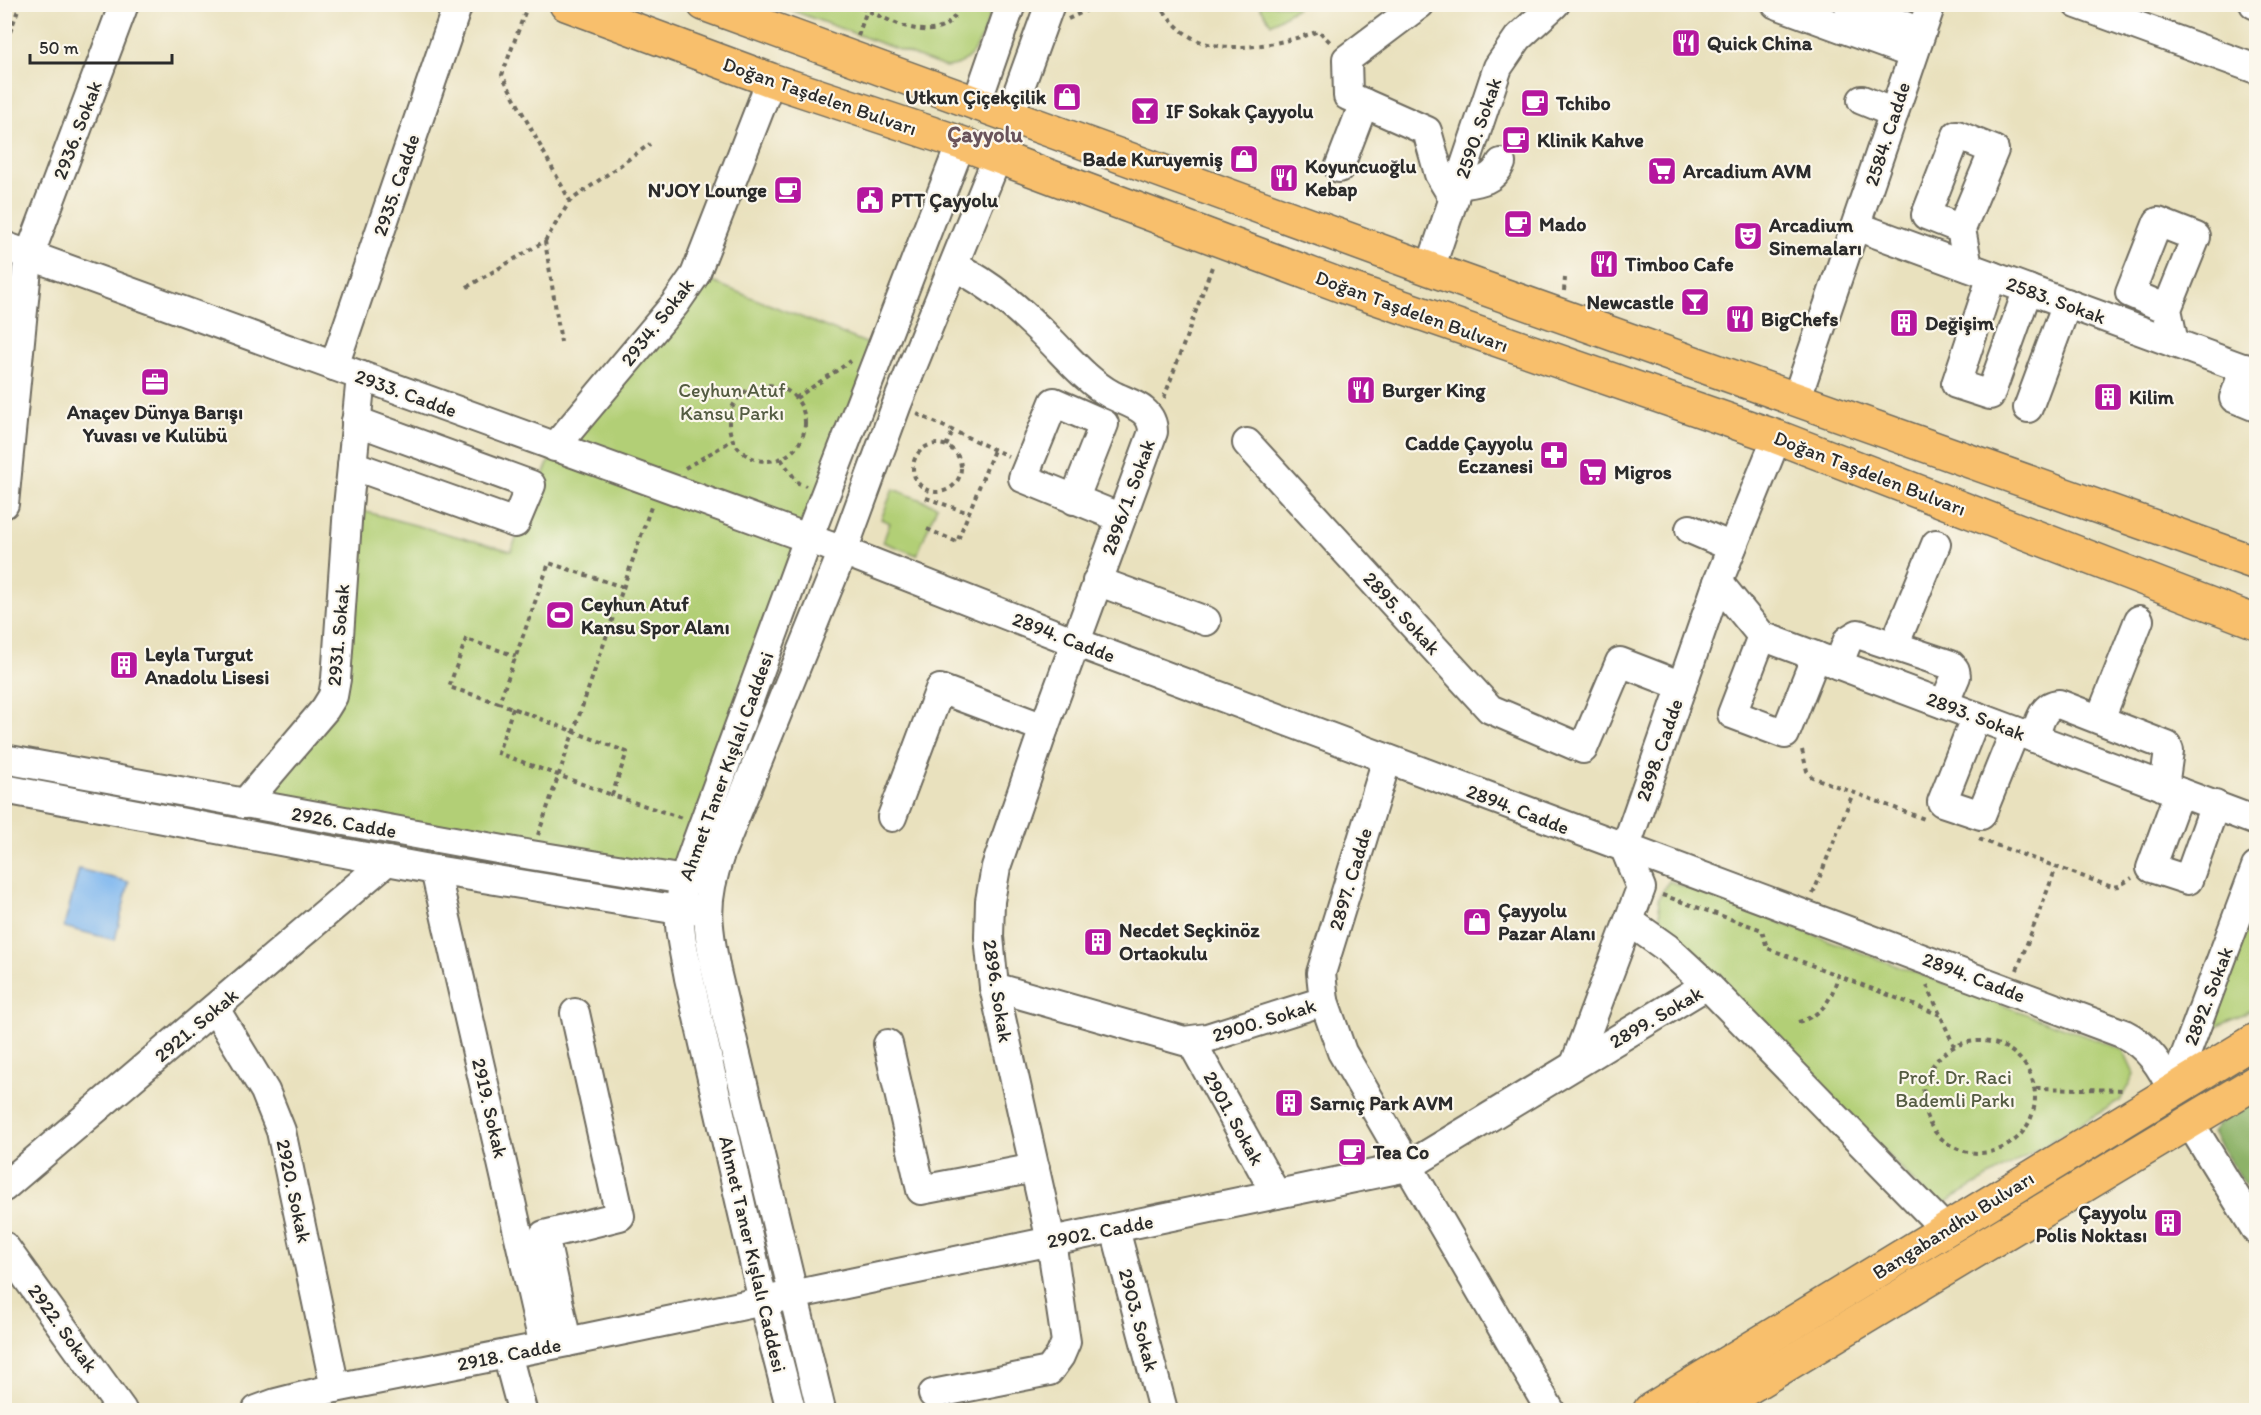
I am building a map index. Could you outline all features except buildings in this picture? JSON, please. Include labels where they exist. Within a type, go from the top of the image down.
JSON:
[{"type":"main road","name":"Doğan Taşdelen Bulvarı","points":[[566,4],[771,80],[961,143],[1221,242],[1534,355],[1777,437],[2256,622]]},
{"type":"main road","points":[[704,4],[1430,269],[2256,563]]},
{"type":"main road","name":"Bangabandhu Bulvarı","points":[[1650,1410],[2256,1040]]},
{"type":"main road","name":"Bangabandhu Bulvarı","points":[[1711,1410],[2256,1083]]},
{"type":"main road","points":[[2172,1091],[2190,1123]]},
{"type":"street","name":"2936. Sokak","points":[[4,504],[26,268],[17,251],[124,4]]},
{"type":"street","name":"2935. Cadde","points":[[334,366],[458,4]]},
{"type":"street","points":[[976,105],[1011,4]]},
{"type":"street","points":[[1420,4],[1347,58],[1348,96],[1427,131],[1439,174],[1456,192],[1492,177],[1501,163]]},
{"type":"street","name":"2590. Sokak","points":[[1430,269],[1498,68],[1518,39],[1555,4]]},
{"type":"street","points":[[1776,4],[1917,43]]},
{"type":"street","points":[[1848,4],[1917,43]]},
{"type":"street","name":"2584. Cadde","points":[[1796,400],[1856,226],[1857,182],[1894,113],[1931,4]]},
{"type":"street","points":[[2077,4],[2256,69]]},
{"type":"street","points":[[1009,117],[1058,12]]},
{"type":"street","name":"2934. Sokak","points":[[555,447],[675,304],[695,275],[771,80]]},
{"type":"street","points":[[1862,100],[1894,113]]},
{"type":"street","points":[[1339,168],[1364,103]]},
{"type":"street","name":"Ahmet Taner Kışlalı Caddesi","points":[[791,1410],[763,1302],[688,978],[702,825],[808,539],[961,143]]},
{"type":"street","name":"Ahmet Taner Kışlalı Caddesi","points":[[698,880],[843,551],[897,405],[998,158]]},
{"type":"street","name":"2583. Sokak","points":[[1856,226],[2251,370]]},
{"type":"street","points":[[1961,229],[1980,272],[1956,384],[1990,395],[2028,289]]},
{"type":"street","name":"2933. Cadde","points":[[17,251],[808,539]]},
{"type":"street","name":"2896/1. Sokak","points":[[954,267],[973,276],[1011,303],[1087,378],[1111,394],[1143,410],[1152,421],[1152,438],[1075,642]]},
{"type":"street","points":[[2028,408],[2067,303]]},
{"type":"street","points":[[2167,309],[2174,342]]},
{"type":"street","points":[[2251,370],[2234,398],[2256,406]]},
{"type":"street","name":"2931. Sokak","points":[[244,804],[326,709],[333,696],[361,376]]},
{"type":"street","points":[[403,483],[423,399]]},
{"type":"street","points":[[1074,500],[1104,424],[1054,402],[1023,478],[1074,500],[1121,518]]},
{"type":"street","points":[[352,465],[515,523],[531,485],[356,421]]},
{"type":"street","name":"2898. Cadde","points":[[1625,849],[1718,582],[1777,437]]},
{"type":"street","name":"2895. Sokak","points":[[1247,443],[1490,709],[1583,749],[1620,662],[1682,686]]},
{"type":"street","points":[[1690,529],[1732,547]]},
{"type":"street","name":"2894. Cadde","points":[[808,539],[1075,642],[1625,849],[1913,954],[2132,1038],[2140,1043],[2154,1060],[2172,1091]]},
{"type":"street","points":[[1894,646],[1936,544]]},
{"type":"street","points":[[1097,581],[1206,621]]},
{"type":"street","points":[[1718,582],[1762,636],[1732,714],[1785,734],[1827,661],[1853,635],[1863,635],[1953,667],[1956,676],[1944,704]]},
{"type":"street","points":[[2100,719],[2139,620]]},
{"type":"street","name":"2893. Sokak","points":[[1762,636],[2256,821]]},
{"type":"street","name":"2896. Sokak","points":[[933,1394],[1049,1371],[1060,1356],[1065,1342],[1051,1241],[994,987],[988,928],[996,867],[1075,642]]},
{"type":"street","points":[[892,817],[939,689],[1044,728]]},
{"type":"street","points":[[1976,716],[1942,802],[1981,815],[2024,734],[2049,706],[2059,704],[2167,746],[2171,789],[2151,868],[2188,880],[2215,805]]},
{"type":"street","name":"2926. Cadde","points":[[4,759],[531,855],[698,880]]},
{"type":"street","name":"2897. Cadde","points":[[1324,1001],[1321,973],[1387,759]]},
{"type":"street","name":"2926. Cadde","points":[[4,789],[435,870],[693,909]]},
{"type":"street","points":[[1575,1064],[1641,888],[1625,849]]},
{"type":"street","name":"2921. Sokak","points":[[4,1187],[387,861]]},
{"type":"street","name":"2892. Sokak","points":[[2172,1091],[2256,867]]},
{"type":"street","name":"2919. Sokak","points":[[435,870],[556,1344]]},
{"type":"street","name":"Ahmet Taner Kışlalı Caddesi","points":[[693,909],[716,972],[821,1410]]},
{"type":"street","points":[[1629,921],[1667,948],[1707,985]]},
{"type":"street","name":"2899. Sokak","points":[[1407,1167],[1707,985],[1945,1229]]},
{"type":"street","name":"2900. Sokak","points":[[994,987],[1176,1039],[1191,1041],[1215,1036],[1324,1001],[1342,1052],[1550,1410]]},
{"type":"street","name":"2920. Sokak","points":[[215,1009],[265,1091],[281,1131],[335,1388]]},
{"type":"street","points":[[556,1344],[544,1235],[620,1216],[575,1012]]},
{"type":"street","name":"2901. Sokak","points":[[1191,1041],[1276,1194]]},
{"type":"street","points":[[888,1044],[921,1190],[1035,1168]]},
{"type":"street","points":[[2190,1123],[2256,1230]]},
{"type":"street","name":"2902. Cadde","points":[[763,1302],[1407,1167]]},
{"type":"street","name":"2903. Sokak","points":[[1115,1228],[1163,1410]]},
{"type":"street","name":"2922. Sokak","points":[[4,1246],[122,1410]]},
{"type":"street","name":"2918. Cadde","points":[[257,1410],[335,1388],[763,1302]]},
{"type":"street","points":[[507,1354],[522,1410]]},
{"type":"path","points":[[4,49],[20,4]]},
{"type":"path","points":[[528,4],[502,75],[570,201]]},
{"type":"path","points":[[853,4],[920,31],[944,29],[952,21],[960,4]]},
{"type":"path","points":[[1058,12],[1100,4]]},
{"type":"path","points":[[1158,4],[1177,26],[1193,38],[1209,44],[1231,46],[1270,44],[1319,31],[1347,58]]},
{"type":"path","points":[[467,286],[545,241],[570,201],[650,144]]},
{"type":"path","points":[[545,241],[561,342]]},
{"type":"path","points":[[1153,426],[1221,242]]},
{"type":"path","points":[[1564,295],[1565,278]]},
{"type":"path","points":[[796,398],[855,358],[871,375]]},
{"type":"path","points":[[763,385],[775,385],[796,398],[805,420],[804,432],[799,444],[791,453],[781,459],[770,461],[748,456],[739,449],[729,429],[729,416],[737,400],[751,388],[763,385]]},
{"type":"path","points":[[897,405],[1028,465]]},
{"type":"path","points":[[946,446],[953,431]]},
{"type":"path","points":[[531,855],[658,484],[733,440]]},
{"type":"path","points":[[939,444],[946,446],[958,456],[961,470],[959,478],[949,489],[929,490],[919,484],[915,478],[914,461],[923,448],[939,444]]},
{"type":"path","points":[[927,530],[957,542],[994,450]]},
{"type":"path","points":[[781,459],[798,483],[826,494]]},
{"type":"path","points":[[929,490],[925,500],[969,513]]},
{"type":"path","points":[[499,703],[549,563],[623,587]]},
{"type":"path","points":[[516,656],[466,639],[449,687],[513,708],[627,752],[612,795]]},
{"type":"path","points":[[513,708],[498,753],[702,825]]},
{"type":"path","points":[[1806,914],[1853,793]]},
{"type":"path","points":[[2009,990],[2056,868]]},
{"type":"path","points":[[1641,888],[1762,930],[1767,948],[1940,1015]]},
{"type":"path","points":[[1913,954],[1954,1046]]},
{"type":"path","points":[[1798,1022],[1812,1018],[1823,1007],[1833,993],[1838,976]]},
{"type":"path","points":[[1971,1040],[1989,1041],[2006,1046],[2020,1057],[2030,1071],[2036,1089],[2035,1108],[2029,1126],[2016,1140],[2000,1150],[1981,1154],[1962,1151],[1945,1142],[1932,1128],[1924,1110],[1923,1091],[1928,1073],[1939,1057],[1954,1046],[1971,1040]]},
{"type":"path","points":[[2036,1089],[2127,1090]]},
{"type":"green space","points":[[777,5],[993,5],[983,35],[972,53],[956,65],[945,67]]},
{"type":"green space","points":[[1259,5],[1301,5],[1271,24]]},
{"type":"green space","name":"Ceyhun Atuf Kansu Spor Alanı","points":[[695,275],[881,349],[685,880],[244,804],[325,709],[348,507],[511,551],[555,447]]},
{"type":"green space","points":[[893,489],[937,506],[917,555],[883,542],[890,523],[881,519]]},
{"type":"green space","name":"Prof. Dr. Raci Bademli Parkı","points":[[1669,881],[2123,1050],[2134,1074],[2120,1101],[1946,1202],[1933,1201],[1662,927],[1658,899]]},
{"type":"green space","points":[[2256,882],[2256,1008],[2201,1033]]},
{"type":"green space","points":[[2256,1097],[2256,1201],[2212,1133],[2221,1121]]},
{"type":"water","points":[[79,869],[129,882],[115,940],[64,927]]},
{"type":"place","name":"Quick China","points":[[1686,43]]},
{"type":"place","name":"Utkun Çiçekçilik","points":[[1067,97]]},
{"type":"place","name":"Tchibo","points":[[1535,103]]},
{"type":"place","name":"IF Sokak Çayyolu","points":[[1145,111]]},
{"type":"place","name":"Klinik Kahve","points":[[1516,140]]},
{"type":"place","name":"Bade Kuruyemiş","points":[[1244,159]]},
{"type":"place","name":"Arcadium AVM","points":[[1662,171]]},
{"type":"place","name":"Koyuncuoğlu Kebap","points":[[1284,178]]},
{"type":"place","name":"N'JOY Lounge","points":[[788,190]]},
{"type":"place","name":"PTT Çayyolu","points":[[870,200]]},
{"type":"place","name":"Mado","points":[[1518,224]]},
{"type":"place","name":"Arcadium Sinemaları","points":[[1748,236]]},
{"type":"place","name":"Timboo Cafe","points":[[1604,264]]},
{"type":"place","name":"Newcastle","points":[[1695,302]]},
{"type":"place","name":"BigChefs","points":[[1740,319]]},
{"type":"place","name":"Değişim","points":[[1904,323]]},
{"type":"place","name":"Anaçev Dünya Barışı Yuvası ve Kulübü","points":[[155,382]]},
{"type":"place","name":"Burger King","points":[[1361,390]]},
{"type":"place","name":"Kilim","points":[[2108,397]]},
{"type":"place","name":"Cadde Çayyolu Eczanesi","points":[[1554,455]]},
{"type":"place","name":"Migros","points":[[1593,472]]},
{"type":"place","name":"Ceyhun Atuf Kansu Spor Alanı","points":[[560,615]]},
{"type":"place","name":"Leyla Turgut Anadolu Lisesi","points":[[124,665]]},
{"type":"place","name":"Çayyolu Pazar Alanı","points":[[1477,922]]},
{"type":"place","name":"Necdet Seçkinöz Ortaokulu","points":[[1098,942]]},
{"type":"place","name":"Sarnıç Park AVM","points":[[1289,1103]]},
{"type":"place","name":"Tea Co","points":[[1352,1152]]},
{"type":"place","name":"Çayyolu Polis Noktası","points":[[2168,1223]]},
{"type":"district","name":"Çayyolu","points":[[985,134]]},
{"type":"park label","name":"Ceyhun Atuf Kansu Parkı","points":[[732,402]]}]
